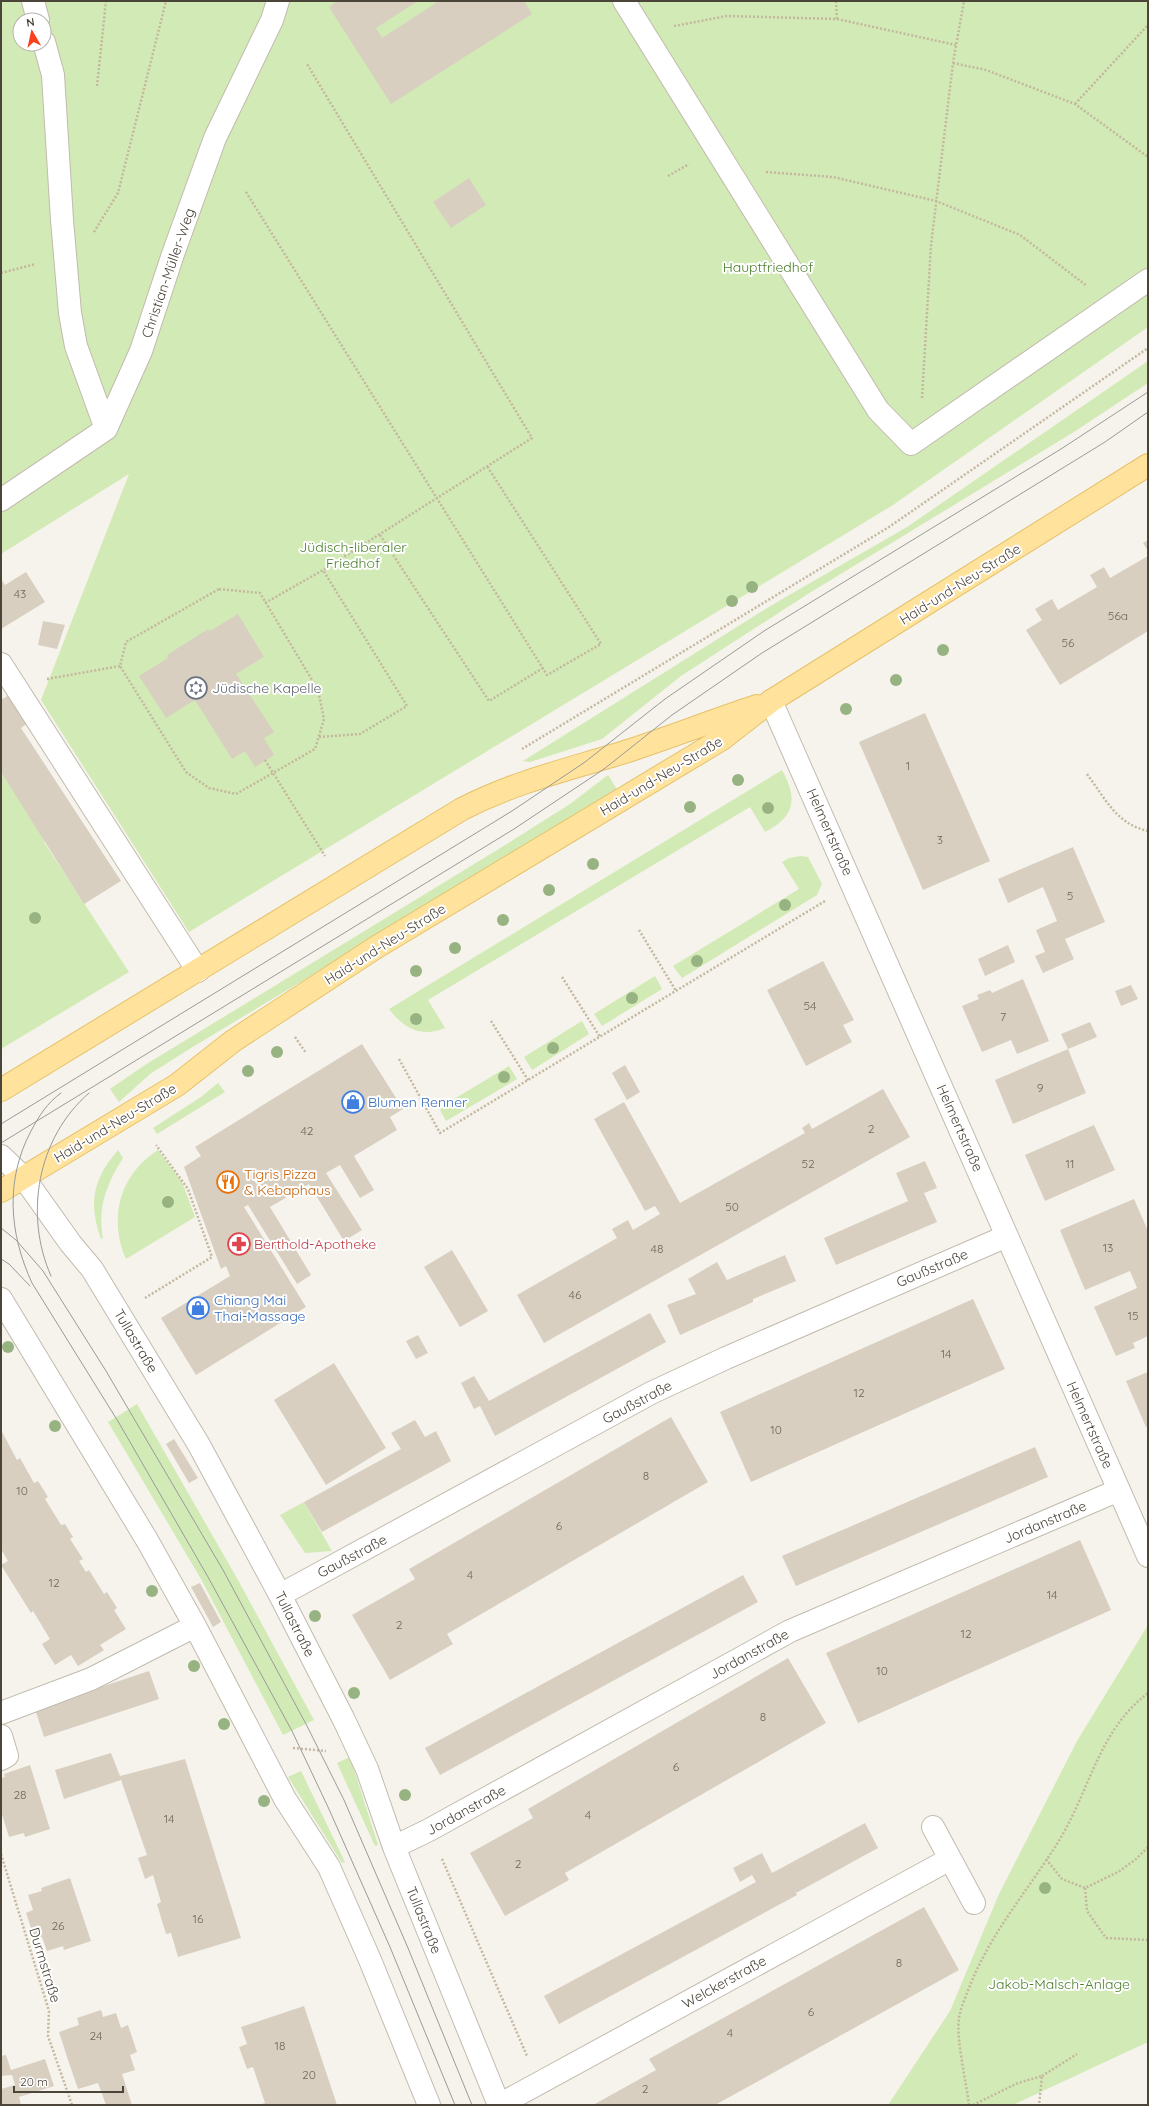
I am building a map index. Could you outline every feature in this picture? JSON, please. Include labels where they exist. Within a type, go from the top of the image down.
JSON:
[{"type":"main road","name":"Haid-und-Neu-Straße","points":[[1,1192],[177,1085],[233,1041],[375,948],[722,739],[771,701],[1148,465]]},
{"type":"main road","name":"Haid-und-Neu-Straße","points":[[1,1090],[456,813],[491,794],[522,782],[629,750],[771,701]]},
{"type":"street","points":[[33,1],[36,12]]},
{"type":"street","name":"Christian-Müller-Weg","points":[[106,429],[141,351],[173,254],[215,138],[272,20],[278,1]]},
{"type":"street","points":[[624,1],[878,410],[911,444],[1148,280]]},
{"type":"street","points":[[1,500],[106,429],[76,346],[70,313],[53,75],[47,52]]},
{"type":"street","points":[[1,664],[198,971]]},
{"type":"street","name":"Helmertstraße","points":[[771,701],[1148,1556]]},
{"type":"street","name":"Tullastraße","points":[[1,1156],[24,1178],[37,1198],[99,1278],[199,1445],[280,1595],[367,1769],[394,1847],[499,2105]]},
{"type":"street","name":"Gaußstraße","points":[[280,1595],[651,1393],[726,1358],[1007,1236]]},
{"type":"street","points":[[1,1299],[147,1540],[195,1626],[285,1799],[329,1867],[370,1960],[429,2105]]},
{"type":"street","name":"Jordanstraße","points":[[394,1847],[429,1830],[790,1631],[1119,1490]]},
{"type":"street","points":[[1,1713],[91,1679],[195,1626]]},
{"type":"street","points":[[1,1736],[7,1756],[1,1759]]},
{"type":"street","points":[[933,1827],[974,1903]]},
{"type":"street","name":"Welckerstraße","points":[[499,2105],[950,1859]]},
{"type":"path","points":[[97,86],[106,1]]},
{"type":"path","points":[[65,257],[94,232],[118,193],[166,1]]},
{"type":"path","points":[[836,1],[837,19]]},
{"type":"path","points":[[911,444],[923,397],[931,245],[953,63],[964,1]]},
{"type":"path","points":[[642,31],[727,16],[837,19],[956,45]]},
{"type":"path","points":[[1075,104],[1148,25]]},
{"type":"path","points":[[953,63],[986,70],[1075,104],[1148,157]]},
{"type":"path","points":[[265,603],[380,535],[532,438],[307,64]]},
{"type":"path","points":[[734,177],[747,170],[833,177],[936,202],[1020,236],[1092,290],[1108,308]]},
{"type":"path","points":[[246,192],[547,675],[601,644],[487,466]]},
{"type":"path","points":[[516,753],[889,527],[1148,348]]},
{"type":"path","points":[[380,535],[489,701],[543,668]]},
{"type":"path","points":[[319,737],[360,734],[407,706],[323,570]]},
{"type":"path","points":[[219,589],[260,593],[318,690],[324,719],[315,749],[236,794],[209,788],[186,772],[120,666],[126,642],[219,589]]},
{"type":"path","points":[[49,679],[120,666]]},
{"type":"path","points":[[265,760],[322,851]]},
{"type":"path","points":[[1087,774],[1118,817],[1136,829],[1148,831]]},
{"type":"path","points":[[399,1059],[440,1133],[853,884]]},
{"type":"path","points":[[639,930],[676,991]]},
{"type":"path","points":[[562,977],[600,1037]]},
{"type":"path","points":[[490,1021],[528,1080]]},
{"type":"path","points":[[140,1301],[212,1256],[188,1189],[156,1145]]},
{"type":"path","points":[[969,2105],[960,2038],[959,2018],[964,1999],[980,1962],[993,1937],[1060,1838],[1103,1745],[1117,1723],[1148,1693]]},
{"type":"path","points":[[290,1748],[331,1752]]},
{"type":"path","points":[[429,1830],[538,2083]]},
{"type":"path","points":[[1046,1859],[1062,1879],[1084,1888],[1118,1872],[1135,1860],[1148,1847]]},
{"type":"path","name":"Durmstraße","points":[[1,1854],[49,2011],[48,2036],[72,2105]]},
{"type":"path","points":[[1084,1888],[1087,1911],[1106,1938],[1148,1940]]},
{"type":"path","points":[[973,2105],[1018,2083],[1042,2076],[1077,2054]]},
{"type":"path","points":[[1039,2105],[1042,2076]]},
{"type":"green space","name":"Hauptfriedhof","points":[[1,1],[1148,1],[1148,327],[893,505],[189,932],[41,700],[129,474],[1,554]]},
{"type":"green space","points":[[1148,361],[1148,383],[1074,432],[811,592],[681,676],[602,739],[530,762],[523,761],[772,605],[907,527]]},
{"type":"green space","points":[[782,770],[787,780],[792,798],[791,806],[783,820],[765,832],[750,807],[428,1000],[445,1028],[429,1032],[414,1030],[401,1022],[389,1009]]},
{"type":"green space","points":[[1,772],[46,840],[44,842],[129,972],[1,1049]]},
{"type":"green space","points":[[608,775],[618,791],[191,1048],[150,1074],[119,1102],[110,1089],[145,1065],[502,847],[570,804]]},
{"type":"green space","points":[[801,856],[808,857],[822,884],[817,895],[682,978],[673,966],[799,889],[782,862],[789,858]]},
{"type":"green space","points":[[655,976],[662,989],[602,1026],[594,1014]]},
{"type":"green space","points":[[582,1021],[589,1034],[532,1070],[524,1057]]},
{"type":"green space","points":[[509,1066],[517,1079],[446,1121],[439,1108]]},
{"type":"green space","points":[[218,1083],[225,1092],[157,1134],[153,1128],[201,1097]]},
{"type":"green space","points":[[118,1150],[123,1158],[108,1186],[102,1206],[101,1227],[103,1238],[101,1239],[95,1214],[95,1192],[103,1171]]},
{"type":"green space","points":[[158,1150],[182,1182],[195,1217],[126,1259],[118,1228],[118,1213],[121,1198],[126,1184],[134,1171]]},
{"type":"green space","points":[[137,1404],[238,1580],[314,1720],[283,1735],[201,1579],[108,1422]]},
{"type":"green space","points":[[304,1502],[332,1551],[305,1553],[280,1515]]},
{"type":"green space","name":"Jakob-Malsch-Anlage","points":[[1148,1625],[1148,2042],[1013,2105],[888,2105],[950,2011],[999,1894],[1077,1741]]},
{"type":"green space","points":[[350,1757],[378,1845],[375,1846],[337,1763]]},
{"type":"green space","points":[[301,1771],[345,1862],[342,1863],[288,1777]]},
{"type":"building","points":[[337,1],[418,1],[376,28],[382,38],[439,1],[524,1],[532,14],[391,104],[329,7]]},
{"type":"building","points":[[469,178],[486,205],[451,228],[433,202]]},
{"type":"building","points":[[1148,540],[1148,551],[1143,543]]},
{"type":"building","points":[[1148,556],[1148,631],[1060,685],[1026,630],[1042,620],[1035,609],[1052,599],[1058,610],[1097,587],[1090,575],[1104,567],[1110,578]]},
{"type":"building","points":[[26,572],[45,602],[1,629],[1,579],[5,585]]},
{"type":"building","name":"Jüdische Kapelle","points":[[238,614],[264,657],[236,674],[274,732],[264,738],[274,755],[255,767],[245,751],[232,759],[195,700],[166,718],[139,676],[168,658],[167,655],[208,629],[210,631]]},
{"type":"building","points":[[43,621],[65,625],[57,649],[38,645]]},
{"type":"building","points":[[10,694],[28,723],[21,728],[121,881],[84,904],[1,772],[1,696],[3,699]]},
{"type":"building","points":[[925,713],[990,861],[923,890],[859,742]]},
{"type":"building","points":[[1073,847],[1105,922],[1065,939],[1074,959],[1043,973],[1035,956],[1045,952],[1036,930],[1057,921],[1043,887],[1008,903],[998,879]]},
{"type":"building","points":[[1008,945],[1015,962],[985,976],[978,959]]},
{"type":"building","points":[[823,961],[854,1020],[843,1025],[852,1042],[806,1066],[767,990]]},
{"type":"building","points":[[1023,979],[1049,1041],[1017,1054],[1011,1040],[982,1052],[962,1006],[979,999],[977,995],[990,990],[992,993]]},
{"type":"building","points":[[1131,985],[1138,999],[1121,1006],[1115,991]]},
{"type":"building","points":[[1090,1022],[1097,1037],[1068,1049],[1061,1034]]},
{"type":"building","points":[[362,1044],[403,1109],[390,1117],[397,1130],[354,1156],[374,1190],[360,1198],[340,1165],[326,1173],[362,1230],[344,1241],[309,1184],[270,1207],[311,1275],[297,1284],[248,1205],[244,1207],[306,1307],[196,1375],[161,1318],[230,1276],[226,1266],[221,1269],[184,1167],[201,1156],[195,1147]]},
{"type":"building","points":[[1068,1049],[1086,1093],[1013,1124],[995,1080]]},
{"type":"building","points":[[625,1065],[640,1092],[627,1100],[612,1073]]},
{"type":"building","points":[[883,1089],[910,1137],[544,1343],[517,1295],[617,1238],[612,1229],[628,1220],[633,1230],[660,1214],[655,1206],[645,1211],[594,1119],[624,1102],[680,1203],[805,1133],[802,1128],[809,1123],[812,1129]]},
{"type":"building","points":[[1094,1125],[1115,1170],[1045,1201],[1025,1155]]},
{"type":"building","points":[[925,1161],[937,1188],[924,1193],[937,1222],[836,1265],[824,1238],[908,1201],[896,1173]]},
{"type":"building","points":[[1134,1199],[1148,1231],[1148,1336],[1133,1343],[1135,1348],[1116,1356],[1094,1307],[1137,1288],[1130,1271],[1085,1290],[1060,1230]]},
{"type":"building","points":[[452,1250],[488,1311],[460,1327],[424,1267]]},
{"type":"building","points":[[785,1255],[796,1281],[753,1299],[753,1302],[680,1335],[667,1305],[696,1294],[688,1279],[717,1262],[727,1280]]},
{"type":"building","points":[[973,1299],[1005,1369],[751,1482],[720,1412]]},
{"type":"building","points":[[650,1313],[666,1342],[495,1436],[480,1406],[474,1409],[461,1383],[474,1376],[489,1401]]},
{"type":"building","points":[[418,1335],[428,1353],[416,1359],[406,1341]]},
{"type":"building","points":[[334,1363],[386,1448],[326,1485],[274,1400]]},
{"type":"building","points":[[1148,1372],[1148,1426],[1146,1427],[1126,1381]]},
{"type":"building","points":[[671,1417],[708,1482],[447,1634],[453,1644],[390,1680],[352,1615],[415,1579],[409,1569]]},
{"type":"building","points":[[415,1420],[425,1437],[436,1431],[451,1461],[322,1532],[304,1502],[401,1449],[391,1433]]},
{"type":"building","points":[[1,1430],[17,1460],[20,1458],[34,1483],[38,1481],[48,1497],[45,1499],[61,1525],[65,1524],[73,1537],[70,1539],[83,1559],[79,1561],[86,1572],[89,1570],[104,1594],[107,1592],[117,1608],[114,1610],[126,1629],[100,1645],[104,1650],[78,1666],[71,1655],[55,1665],[42,1644],[50,1639],[33,1611],[31,1613],[1,1565],[8,1561],[1,1549]]},
{"type":"building","points":[[174,1439],[198,1478],[189,1483],[166,1444]]},
{"type":"building","points":[[1035,1447],[1048,1477],[796,1586],[782,1556]]},
{"type":"building","points":[[1080,1540],[1111,1610],[858,1723],[826,1653]]},
{"type":"building","points":[[743,1575],[758,1602],[440,1775],[425,1748]]},
{"type":"building","points":[[200,1583],[221,1622],[213,1627],[191,1587]]},
{"type":"building","points":[[788,1658],[826,1723],[565,1873],[569,1880],[505,1916],[470,1853],[533,1818],[528,1809]]},
{"type":"building","points":[[149,1671],[159,1699],[44,1737],[35,1709]]},
{"type":"building","points":[[111,1753],[120,1776],[185,1759],[241,1938],[178,1957],[171,1933],[166,1934],[157,1904],[161,1902],[153,1875],[145,1879],[138,1858],[147,1855],[121,1780],[64,1799],[55,1770]]},
{"type":"building","points":[[30,1765],[50,1829],[25,1837],[24,1833],[9,1837],[1,1811],[1,1778],[5,1777],[4,1774]]},
{"type":"building","points":[[865,1823],[878,1848],[796,1893],[797,1895],[559,2024],[544,1996],[756,1882],[752,1875],[740,1882],[733,1868],[762,1853],[772,1873]]},
{"type":"building","points":[[70,1878],[91,1941],[64,1950],[63,1946],[47,1951],[42,1937],[35,1940],[26,1913],[33,1910],[28,1895],[42,1891],[41,1888]]},
{"type":"building","points":[[924,1907],[959,1970],[715,2105],[593,2105],[656,2070],[649,2059]]},
{"type":"building","points":[[304,2006],[337,2105],[258,2105],[265,2103],[253,2067],[247,2069],[239,2047],[247,2044],[241,2027]]},
{"type":"building","points":[[101,2010],[103,2017],[116,2013],[121,2028],[128,2025],[137,2052],[130,2055],[135,2070],[122,2074],[132,2105],[106,2105],[98,2083],[78,2089],[68,2060],[59,2032],[79,2025],[77,2018]]},
{"type":"building","points":[[6,2055],[11,2070],[45,2059],[54,2086],[19,2097],[21,2105],[1,2105],[1,2089],[15,2085],[12,2075],[1,2076],[1,2056]]},
{"type":"tram line","points":[[1,1124],[512,811],[585,762],[665,699],[764,631],[1061,449],[1148,392]]},
{"type":"tram line","points":[[1,1143],[514,829],[604,769],[672,715],[762,653],[1105,442],[1148,412]]},
{"type":"tram line","points":[[61,1093],[47,1105],[37,1120],[23,1150],[17,1168],[13,1207],[18,1245],[24,1264],[32,1283],[119,1423],[208,1577],[292,1731],[328,1807],[390,1947],[455,2105]]},
{"type":"tram line","points":[[51,1276],[43,1252],[38,1228],[37,1203],[40,1178],[47,1155],[57,1132],[71,1111],[89,1093]]},
{"type":"tram line","points":[[1,1228],[16,1240],[43,1271],[106,1371],[223,1570],[306,1724],[344,1800],[408,1948],[472,2105]]},
{"type":"tram line","points":[[1,1259],[9,1264],[30,1286]]},
{"type":"place","name":"Jüdische Kapelle","points":[[196,688]]},
{"type":"place","name":"Blumen Renner","points":[[353,1102]]},
{"type":"place","name":"Tigris Pizza & Kebaphaus","points":[[228,1182]]},
{"type":"place","name":"Berthold-Apotheke","points":[[239,1244]]},
{"type":"place","name":"Chiang Mai Thai-Massage","points":[[198,1308]]},
{"type":"park label","name":"Jüdisch-liberaler Friedhof","points":[[353,556]]}]
